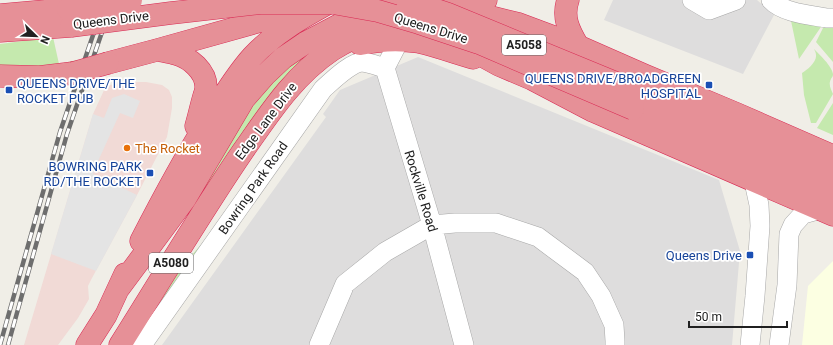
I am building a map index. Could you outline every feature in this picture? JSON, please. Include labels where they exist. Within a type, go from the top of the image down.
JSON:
[{"type":"highway","name":"Queens Drive","points":[[0,31],[69,17],[131,0]]},
{"type":"highway","points":[[257,22],[268,12],[275,0]]},
{"type":"highway","name":"Queens Drive","points":[[407,0],[448,14],[636,101],[736,152],[829,207]]},
{"type":"highway","points":[[337,47],[372,41],[399,31],[436,4],[486,0]]},
{"type":"highway","points":[[568,0],[566,15],[568,26],[570,33],[578,46]]},
{"type":"highway","points":[[119,288],[185,199],[244,100],[264,74],[283,58],[305,43],[352,3],[394,4],[413,2],[436,4],[519,24],[601,55],[833,156]]},
{"type":"highway","name":"Queens Drive","points":[[0,15],[69,17],[164,14],[260,3],[333,3],[378,11],[479,43],[833,175]]},
{"type":"highway","points":[[352,3],[419,42],[499,65]]},
{"type":"highway","points":[[337,47],[351,36],[355,28],[352,3]]},
{"type":"highway","name":"A5080","points":[[87,345],[106,315],[158,206],[189,151],[227,90],[253,57],[284,29],[313,12],[352,3]]},
{"type":"highway","points":[[436,4],[438,25],[442,32],[448,37],[499,65],[532,79],[593,111],[754,182],[829,207]]},
{"type":"highway","points":[[0,76],[40,77],[73,73],[257,22],[313,12]]},
{"type":"highway","points":[[399,31],[448,37]]},
{"type":"highway","name":"Edge Lane Drive","points":[[222,182],[276,103],[312,65],[337,47]]},
{"type":"highway","points":[[157,50],[178,54],[187,59],[199,69],[204,77],[206,87],[189,151]]},
{"type":"highway","points":[[577,103],[569,87],[573,69],[580,60],[588,56],[601,55]]},
{"type":"highway","name":"Bowring Park Road","points":[[120,345],[222,182]]},
{"type":"street","points":[[692,0],[709,10],[736,0]]},
{"type":"street","points":[[771,0],[786,10],[833,18]]},
{"type":"street","points":[[385,68],[399,31]]},
{"type":"street","name":"Bowring Park Road","points":[[142,345],[323,89],[349,67],[361,62],[385,68]]},
{"type":"street","name":"Rockville Road","points":[[385,68],[432,225],[464,345]]},
{"type":"street","points":[[750,345],[760,226],[759,205],[754,182]]},
{"type":"street","points":[[779,345],[786,285],[789,234],[793,225],[804,214],[829,207]]},
{"type":"street","points":[[319,345],[345,284],[385,252],[432,225],[455,223],[496,223],[538,237],[585,272],[601,296],[614,325],[616,340],[615,345]]},
{"type":"shaded area","points":[[613,0],[757,0],[774,15],[743,74],[604,20]]},
{"type":"shaded area","points":[[418,57],[719,180],[740,251],[732,345],[162,345],[326,117],[323,114],[340,90]]},
{"type":"shaded area","points":[[123,82],[146,82],[162,85],[169,90],[172,97],[172,108],[167,137],[88,286],[89,299],[78,318],[58,345],[24,345],[93,114],[106,86]]},
{"type":"shaded area","points":[[124,94],[140,101],[133,118],[120,113],[93,174],[137,195],[96,271],[51,254],[93,114],[104,118],[112,98]]},
{"type":"shaded area","points":[[833,261],[833,345],[802,345],[808,286]]},
{"type":"green space","points":[[790,16],[823,24],[799,59]]},
{"type":"green space","points":[[825,24],[833,24],[833,62],[816,42]]},
{"type":"green space","points":[[53,37],[59,64],[77,60],[75,66],[0,68],[0,44]]},
{"type":"green space","points":[[814,49],[825,60],[832,71],[833,75],[830,85],[833,94],[816,123],[811,123],[804,95],[802,73],[809,68],[816,58]]},
{"type":"green space","points":[[314,50],[188,216],[245,117],[264,91],[297,59]]},
{"type":"green space","points":[[833,103],[833,135],[817,128]]},
{"type":"green space","points":[[207,238],[140,335],[181,267]]},
{"type":"pier","points":[[110,52],[102,80],[68,92],[77,60]]},
{"type":"railway","points":[[0,345],[60,132],[105,0]]},
{"type":"railway","points":[[8,345],[67,134],[113,0]]},
{"type":"place","name":"QUEENS DRIVE/BROADGREEN HOSPITAL","points":[[709,85]]},
{"type":"place","name":"QUEENS DRIVE/THE ROCKET PUB","points":[[9,90]]},
{"type":"place","name":"The Rocket","points":[[127,148]]},
{"type":"place","name":"BOWRING PARK RD/THE ROCKET","points":[[150,173]]},
{"type":"place","name":"Queens Drive","points":[[750,255]]}]
